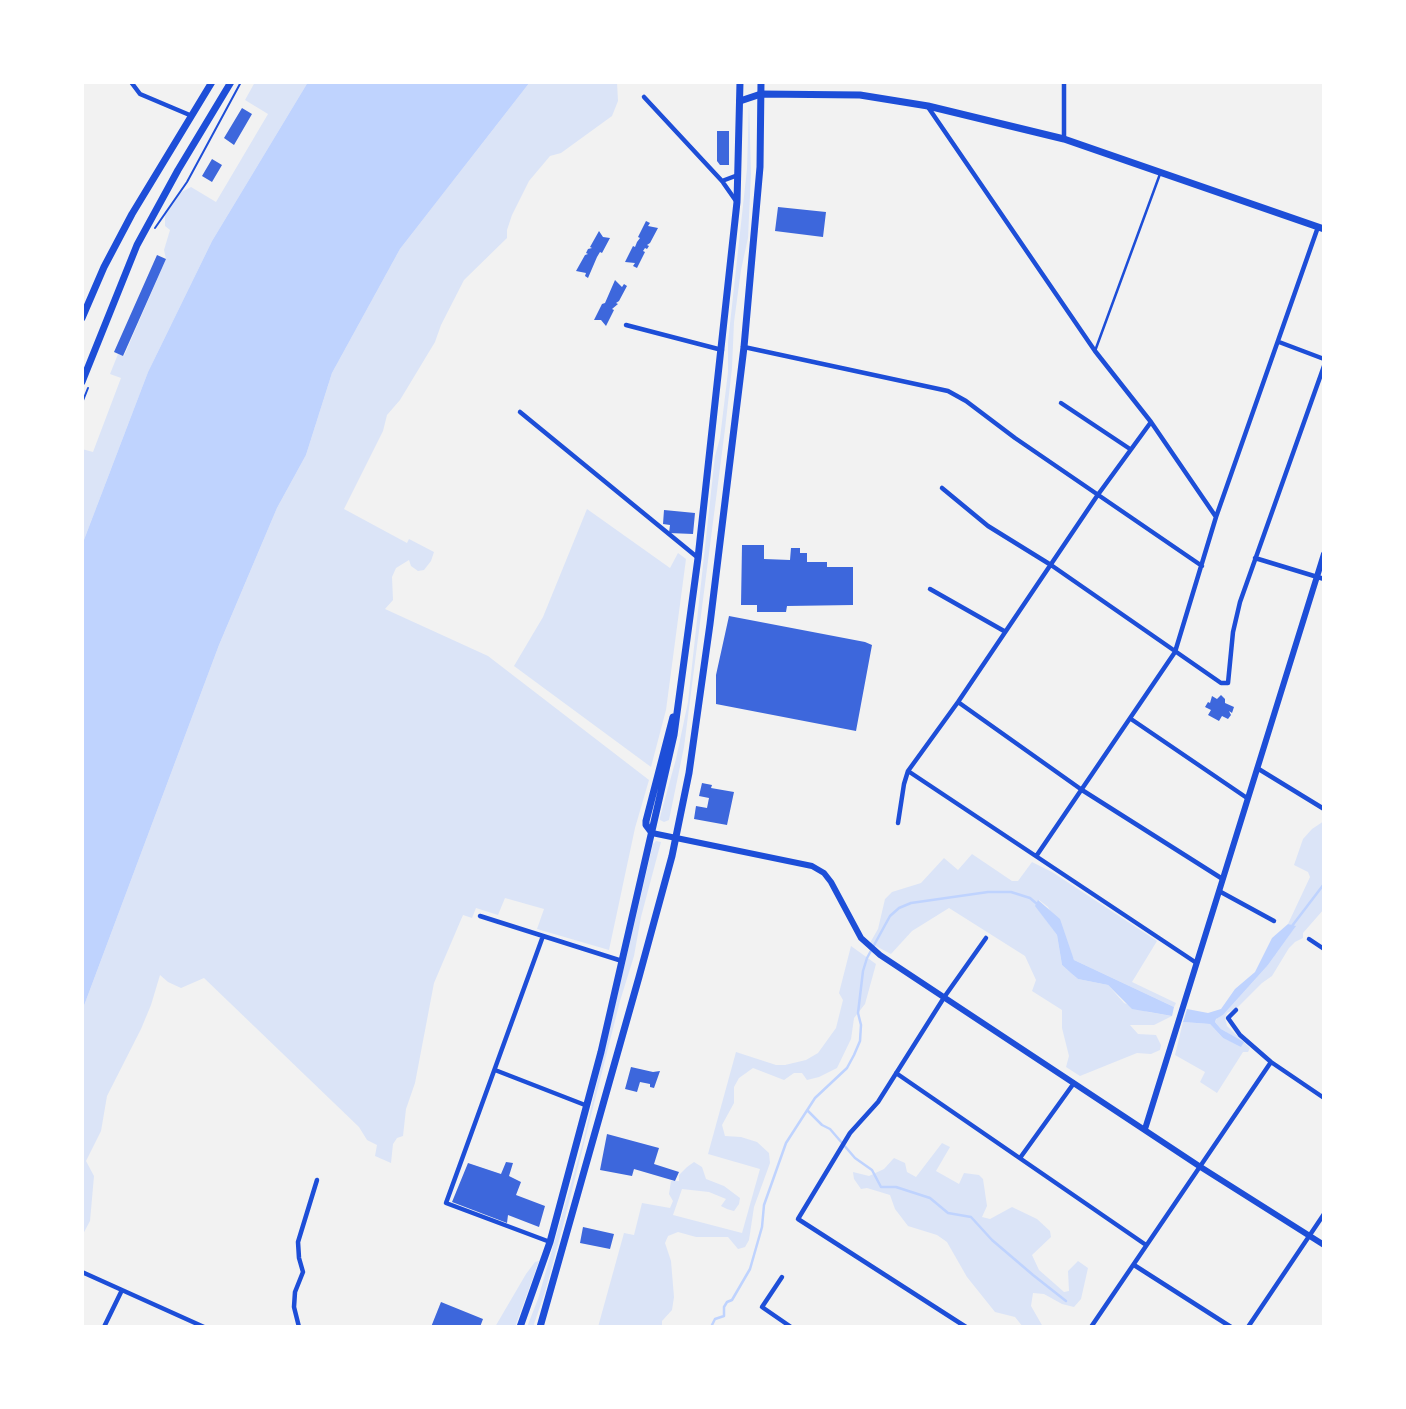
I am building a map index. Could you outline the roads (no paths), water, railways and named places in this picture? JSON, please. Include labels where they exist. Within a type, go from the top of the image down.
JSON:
[{"type":"main road","points":[[82,318],[104,267],[132,214],[212,82]]},
{"type":"main road","points":[[82,382],[137,245],[231,82]]},
{"type":"main road","points":[[520,1327],[550,1242],[601,1052],[652,833],[646,821],[678,703],[723,350],[737,202],[740,82]]},
{"type":"main road","points":[[540,1327],[676,839],[689,773],[744,347],[761,167],[761,82]]},
{"type":"main road","points":[[740,101],[761,94],[860,95],[928,106],[1064,139],[1321,228]]},
{"type":"street","points":[[131,82],[140,93],[192,116]]},
{"type":"street","points":[[1064,82],[1064,139]]},
{"type":"street","points":[[643,97],[722,181],[737,202]]},
{"type":"street","points":[[928,106],[1095,351],[1151,422],[1216,517]]},
{"type":"street","points":[[722,181],[738,175]]},
{"type":"street","points":[[1037,855],[1175,652],[1216,517],[1321,228]]},
{"type":"street","points":[[626,325],[723,350]]},
{"type":"street","points":[[1279,342],[1324,359]]},
{"type":"street","points":[[744,347],[948,391],[1202,566]]},
{"type":"street","points":[[942,488],[988,526],[1051,565],[1222,684],[1229,681],[1233,632],[1255,558],[1324,366]]},
{"type":"street","points":[[1061,403],[1130,449]]},
{"type":"street","points":[[520,412],[698,558]]},
{"type":"street","points":[[898,823],[908,771],[1151,422]]},
{"type":"street","points":[[1145,1129],[1221,878],[1320,578],[1324,554]]},
{"type":"street","points":[[1255,558],[1320,578]]},
{"type":"street","points":[[930,589],[1004,631]]},
{"type":"street","points":[[958,702],[1082,790],[1221,878]]},
{"type":"street","points":[[1131,719],[1247,798]]},
{"type":"street","points":[[1257,768],[1324,809]]},
{"type":"street","points":[[908,771],[1195,962]]},
{"type":"street","points":[[652,833],[812,866],[824,873],[852,924],[866,944],[880,955],[1199,1166],[1324,1245]]},
{"type":"street","points":[[1218,890],[1274,921]]},
{"type":"street","points":[[480,916],[622,961]]},
{"type":"street","points":[[543,936],[446,1203],[550,1242]]},
{"type":"street","points":[[967,1327],[798,1219],[846,1139],[878,1102],[945,996],[986,938]]},
{"type":"street","points":[[1309,939],[1324,949]]},
{"type":"street","points":[[1236,1010],[1228,1018],[1240,1035],[1271,1062],[1324,1098]]},
{"type":"street","points":[[1091,1327],[1271,1062]]},
{"type":"street","points":[[495,1070],[585,1105]]},
{"type":"street","points":[[896,1073],[1146,1245]]},
{"type":"street","points":[[1020,1158],[1074,1083]]},
{"type":"street","points":[[299,1327],[294,1307],[295,1292],[303,1272],[298,1242],[317,1180]]},
{"type":"street","points":[[1248,1327],[1324,1214]]},
{"type":"street","points":[[1134,1265],[1231,1327]]},
{"type":"street","points":[[82,1272],[204,1327]]},
{"type":"street","points":[[782,1277],[762,1307],[791,1327]]},
{"type":"street","points":[[104,1327],[122,1290]]},
{"type":"lane","points":[[1095,351],[1160,173]]},
{"type":"water","points":[[308,82],[530,82],[400,249],[332,373],[306,455],[277,508],[219,645],[82,1011],[82,545],[148,372],[212,241]]},
{"type":"water","points":[[1038,900],[1060,919],[1074,960],[1174,1007],[1172,1016],[1132,1009],[1108,985],[1078,979],[1072,974],[1062,965],[1057,935],[1035,906]]},
{"type":"water","points":[[1288,924],[1296,926],[1268,965],[1223,1015],[1216,1019],[1215,1022],[1221,1029],[1244,1042],[1241,1047],[1223,1038],[1210,1024],[1183,1022],[1187,1009],[1208,1013],[1221,1009],[1235,989],[1255,972],[1272,938]]},
{"type":"waterway","points":[[1292,926],[1324,884]]},
{"type":"waterway","points":[[711,1327],[715,1319],[724,1316],[724,1307],[732,1300],[750,1269],[762,1227],[764,1205],[786,1143],[815,1098],[847,1068],[854,1055],[860,1041],[861,1025],[858,1013],[863,971],[867,958],[890,916],[911,903],[988,892],[1011,892],[1030,898],[1037,904]]},
{"type":"waterway","points":[[808,1111],[830,1129],[855,1158],[872,1170],[881,1187],[896,1187],[930,1198],[948,1213],[971,1217],[992,1240],[1066,1301]]}]
